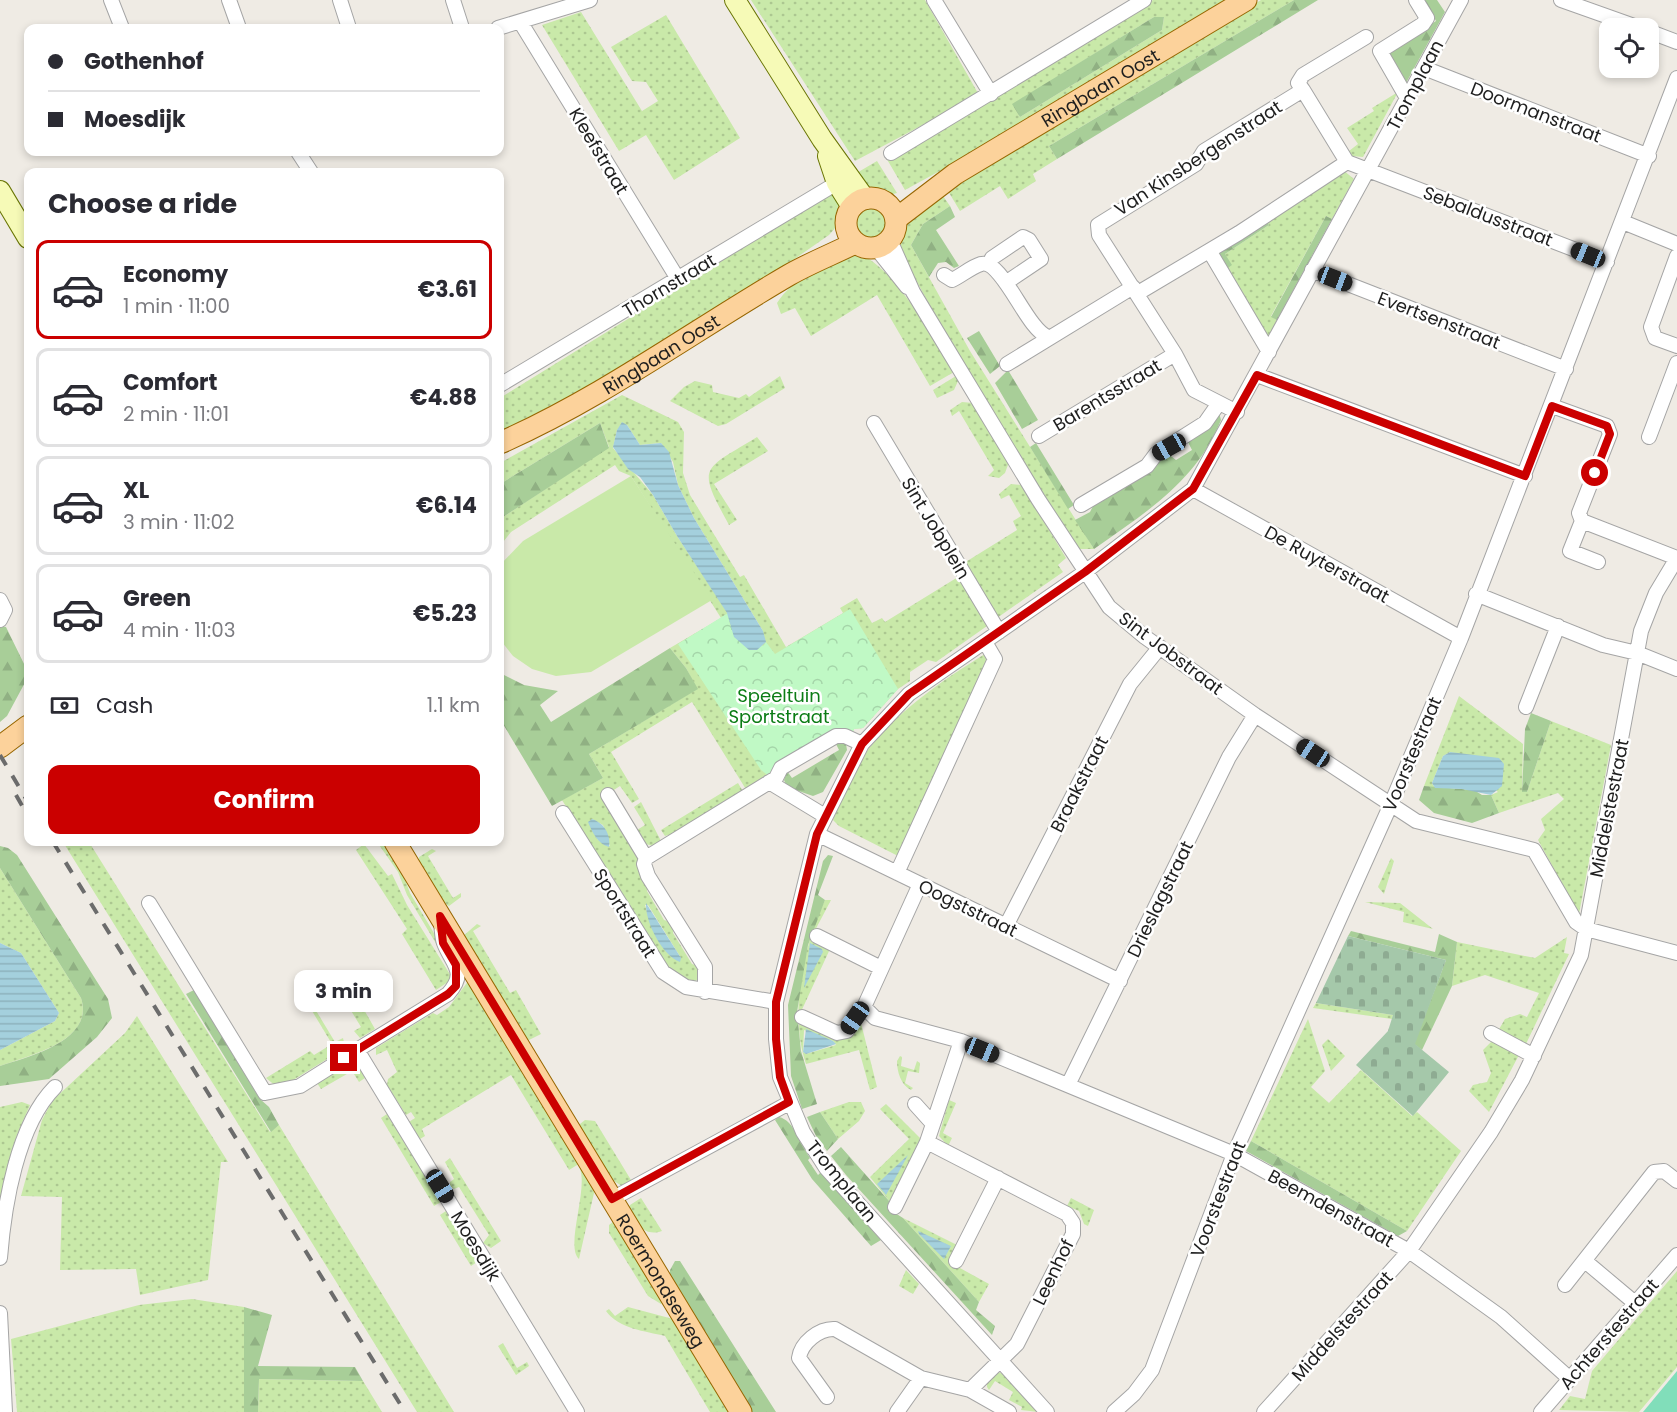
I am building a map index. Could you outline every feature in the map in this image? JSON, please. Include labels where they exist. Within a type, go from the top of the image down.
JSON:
[{"type":"main road","name":"Ringbaan Oost","points":[[891,211],[1246,0]]},
{"type":"main road","points":[[880,200],[891,211],[894,233],[883,244],[868,249],[850,235],[846,220],[858,203],[880,200]]},
{"type":"main road","name":"Ringbaan Oost","points":[[504,441],[531,429],[625,376],[791,274],[822,244],[850,235]]},
{"type":"main road","name":"Ringbaan Oost","points":[[504,451],[531,429]]},
{"type":"main road","points":[[0,747],[24,729]]},
{"type":"main road","points":[[0,755],[24,741]]},
{"type":"main road","name":"Roermondseweg","points":[[397,846],[741,1412]]},
{"type":"street","points":[[111,0],[120,24]]},
{"type":"street","points":[[229,0],[238,24]]},
{"type":"street","points":[[340,0],[348,24]]},
{"type":"street","points":[[453,0],[461,24]]},
{"type":"street","points":[[735,0],[822,139],[858,203]]},
{"type":"street","points":[[934,0],[991,94]]},
{"type":"street","points":[[891,153],[1144,0]]},
{"type":"street","points":[[1407,98],[1380,51],[1423,24],[1427,18],[1416,0]]},
{"type":"street","name":"Tromplaan","points":[[1047,1412],[999,1362],[826,1168],[802,1132],[789,1102],[780,1077],[776,1039],[776,1002],[817,834],[862,744],[909,694],[1085,572],[1193,489],[1461,0]]},
{"type":"street","points":[[1561,0],[1612,18]]},
{"type":"street","points":[[504,26],[581,1]]},
{"type":"street","name":"Kleefstraat","points":[[521,22],[678,279]]},
{"type":"street","points":[[1659,36],[1677,42]]},
{"type":"street","points":[[1366,37],[1303,75],[1298,83],[1347,162],[1369,170]]},
{"type":"street","name":"Doormanstraat","points":[[1424,68],[1649,156]]},
{"type":"street","name":"Voorstestraat","points":[[1114,1412],[1134,1394],[1152,1370],[1234,1154],[1391,804],[1461,638],[1476,594],[1525,476],[1677,78]]},
{"type":"street","name":"Van Kinsbergenstraat","points":[[1237,412],[1194,390],[1175,354],[1099,235],[1098,225],[1196,164],[1204,151],[1303,90]]},
{"type":"street","points":[[822,139],[837,183],[858,203]]},
{"type":"street","points":[[1007,364],[1040,345],[1048,337],[1210,252],[1347,162]]},
{"type":"street","name":"Sebaldusstraat","points":[[1369,170],[1607,262]]},
{"type":"street","name":"Thornstraat","points":[[504,383],[837,183]]},
{"type":"street","points":[[0,191],[24,231]]},
{"type":"street","points":[[1623,222],[1677,244]]},
{"type":"street","points":[[989,265],[992,258],[1023,237],[1029,240],[1041,259],[1007,282]]},
{"type":"street","name":"Sint Jobstraat","points":[[883,244],[1085,572],[1109,607],[1160,647],[1255,715],[1416,821],[1534,850],[1576,922],[1586,929]]},
{"type":"street","points":[[1210,252],[1269,352]]},
{"type":"street","points":[[1677,256],[1651,327],[1655,338],[1677,346]]},
{"type":"street","points":[[944,275],[952,280],[982,264],[989,265],[1007,282],[1034,329],[1048,337]]},
{"type":"street","name":"Evertsenstraat","points":[[1312,270],[1566,369]]},
{"type":"street","name":"Barentsstraat","points":[[1039,436],[1175,354]]},
{"type":"street","points":[[1649,437],[1677,363]]},
{"type":"street","points":[[1257,375],[1525,476]]},
{"type":"street","points":[[1081,505],[1147,465],[1156,454],[1205,423],[1219,403]]},
{"type":"street","points":[[1552,406],[1607,426],[1610,434],[1579,513],[1582,521],[1570,551],[1598,562]]},
{"type":"street","name":"Sint Jobplein","points":[[874,423],[999,632]]},
{"type":"street","name":"De Ruyterstraat","points":[[1193,489],[1461,638]]},
{"type":"street","points":[[1582,521],[1677,558]]},
{"type":"street","name":"Middelstestraat","points":[[1264,1412],[1409,1251],[1491,1132],[1534,1056],[1581,955],[1641,631],[1656,593],[1677,558]]},
{"type":"street","points":[[1476,594],[1603,645],[1637,653],[1677,669]]},
{"type":"street","points":[[0,600],[5,610],[0,620]]},
{"type":"street","points":[[1526,707],[1558,626]]},
{"type":"street","points":[[897,873],[995,659],[985,642]]},
{"type":"street","name":"Braakstraat","points":[[1006,926],[1130,684],[1160,647]]},
{"type":"street","name":"Drieslagstraat","points":[[1068,1085],[1229,757],[1255,715]]},
{"type":"street","points":[[705,992],[705,967],[648,876],[644,864],[646,858],[776,778],[781,768],[836,736],[845,736],[862,744]]},
{"type":"street","points":[[769,782],[825,816]]},
{"type":"street","points":[[608,795],[646,858]]},
{"type":"street","name":"Sportstraat","points":[[563,813],[663,972],[686,987],[705,992],[776,1002]]},
{"type":"street","name":"Oogststraat","points":[[817,834],[1119,981]]},
{"type":"street","points":[[802,1017],[837,1033],[847,1031],[864,1006],[920,884]]},
{"type":"street","points":[[149,903],[265,1093],[300,1086],[448,994],[458,980],[456,965],[443,943],[440,916]]},
{"type":"street","points":[[1586,929],[1677,954]]},
{"type":"street","points":[[817,936],[881,968]]},
{"type":"street","name":"Beemdenstraat","points":[[864,1006],[875,1018],[961,1041],[1234,1154],[1409,1251],[1501,1317],[1570,1379]]},
{"type":"street","points":[[1491,1033],[1534,1056]]},
{"type":"street","points":[[895,1206],[927,1142],[961,1041]]},
{"type":"street","name":"Moesdijk","points":[[357,1050],[578,1412]]},
{"type":"street","points":[[0,1258],[3,1227],[23,1139],[44,1097],[55,1087]]},
{"type":"street","points":[[612,1199],[789,1102]]},
{"type":"street","points":[[915,1104],[933,1124]]},
{"type":"street","name":"Leenhof","points":[[927,1142],[1067,1214],[1073,1223],[1073,1234],[1017,1344],[970,1390]]},
{"type":"street","points":[[1565,1285],[1654,1172],[1664,1171],[1677,1181]]},
{"type":"street","points":[[956,1261],[998,1178]]},
{"type":"street","name":"Achterstestraat","points":[[1541,1412],[1677,1255]]},
{"type":"street","points":[[1585,1261],[1635,1303]]},
{"type":"street","points":[[0,1312],[5,1412]]},
{"type":"street","points":[[827,1397],[799,1359],[800,1349],[807,1341],[829,1329],[835,1329],[921,1378],[970,1390],[1009,1412]]},
{"type":"street","points":[[897,1412],[921,1378]]},
{"type":"green space","points":[[751,0],[925,0],[979,95],[855,161]]},
{"type":"green space","points":[[1153,0],[1234,0],[1013,131],[905,190],[885,156]],"holes":[[[1154,17],[1164,17],[1162,30],[1020,117],[1013,104]]]},
{"type":"green space","points":[[1261,0],[1294,0],[1049,146],[1057,159],[1033,174],[1036,181],[1008,199],[1000,186],[960,211],[948,191]]},
{"type":"green space","points":[[1294,0],[1318,0],[1057,159],[1049,146]]},
{"type":"green space","points":[[1424,0],[1437,0],[1445,12],[1406,83],[1388,53],[1436,21]]},
{"type":"green space","points":[[581,12],[642,111],[658,101],[646,82],[632,81],[611,47],[666,15],[740,138],[674,180],[646,135],[619,151],[542,25]]},
{"type":"green space","points":[[1154,17],[1164,17],[1162,30],[1020,117],[1012,104]]},
{"type":"green space","points":[[1398,92],[1363,157],[1352,156],[1349,151],[1358,144],[1347,128],[1374,111],[1372,108]]},
{"type":"green space","points":[[877,161],[897,193],[878,194],[855,174]]},
{"type":"green space","points":[[1343,170],[1354,179],[1332,219],[1326,216],[1271,316],[1277,320],[1267,339],[1225,270],[1225,254],[1269,225],[1266,220]]},
{"type":"green space","points":[[941,193],[950,206],[923,224],[911,245],[970,351],[1094,549],[1077,549],[958,357],[900,251],[904,224]]},
{"type":"green space","points":[[830,194],[836,194],[841,205],[841,216],[829,235],[740,297],[619,371],[504,430],[504,396]]},
{"type":"green space","points":[[950,206],[955,217],[936,230],[959,266],[954,268],[946,262],[938,263],[929,277],[911,245],[923,224]]},
{"type":"green space","points":[[871,208],[877,209],[885,217],[885,229],[877,237],[871,238],[865,237],[857,229],[856,223],[857,217],[865,209]]},
{"type":"green space","points":[[1326,216],[1332,219],[1277,320],[1271,317]]},
{"type":"green space","points":[[1266,220],[1269,225],[1225,254],[1232,265],[1225,270],[1215,253]]},
{"type":"green space","points":[[855,252],[869,259],[884,271],[897,286],[911,303],[954,372],[930,386],[877,295],[811,336],[795,308],[781,314],[777,303],[792,286],[834,260]]},
{"type":"green space","points":[[979,331],[1000,366],[990,374],[967,338]]},
{"type":"green space","points":[[1008,370],[1038,420],[1022,429],[995,383]]},
{"type":"green space","points":[[780,376],[785,388],[726,424],[718,426],[670,401],[684,387],[695,381],[712,385],[713,392],[739,398],[746,394],[749,397]]},
{"type":"green space","points":[[956,376],[958,381],[954,390],[937,398],[933,390]]},
{"type":"green space","points":[[622,395],[678,422],[684,432],[683,473],[690,495],[740,577],[744,575],[786,647],[843,613],[840,608],[857,598],[872,623],[882,618],[885,622],[958,577],[987,626],[936,662],[928,660],[910,672],[910,681],[898,689],[863,728],[854,729],[853,732],[838,729],[781,763],[770,777],[747,791],[692,702],[611,752],[639,799],[632,803],[620,786],[603,797],[639,855],[647,880],[647,891],[664,920],[671,922],[674,928],[673,933],[692,964],[698,966],[699,979],[695,981],[679,975],[658,955],[562,800],[603,778],[589,754],[697,689],[686,668],[670,648],[721,618],[631,476],[619,471],[615,465],[511,532],[504,541],[504,516],[609,447],[600,423],[504,482],[504,461]],"holes":[[[627,425],[640,445],[661,443],[673,462],[678,485],[694,518],[763,631],[728,613],[653,495],[613,448],[617,430]],[[592,819],[603,825],[610,846],[598,839],[594,833]],[[645,905],[648,905],[681,958],[651,925]]]},
{"type":"green space","points":[[962,402],[973,403],[1009,462],[1005,473],[999,478],[988,476],[994,470],[959,411],[952,416],[950,410]]},
{"type":"green space","points":[[1218,409],[1221,420],[1198,461],[1184,478],[1168,494],[1094,549],[1075,520],[1090,512],[1094,504],[1153,469],[1167,453],[1176,460],[1192,450],[1187,440]]},
{"type":"green space","points":[[600,423],[609,448],[504,516],[504,482]]},
{"type":"green space","points":[[757,437],[768,451],[714,484],[737,520],[729,525],[712,491],[709,480],[710,471],[715,464]]},
{"type":"green space","points":[[1036,443],[1074,505],[1068,509],[1030,447]]},
{"type":"green space","points":[[631,476],[712,600],[591,672],[556,676],[532,669],[513,656],[504,645],[504,561],[523,541]]},
{"type":"green space","points":[[1011,484],[1022,485],[1066,558],[1058,565],[1063,572],[997,618],[964,563],[1017,530],[1013,521],[1021,516],[1009,495],[1001,499],[999,494]]},
{"type":"green space","name":"Speeltuin Sportstraat","points":[[850,609],[898,689],[863,728],[854,729],[853,732],[838,729],[781,763],[770,777],[761,770],[678,644],[728,613],[730,625],[763,646],[766,642],[775,654]]},
{"type":"green space","points":[[0,626],[6,627],[24,664],[24,684],[7,716],[0,722]]},
{"type":"green space","points":[[670,648],[686,668],[698,689],[589,754],[603,778],[552,806],[504,726],[504,675],[524,685],[558,691],[540,705],[551,722]]},
{"type":"green space","points":[[990,651],[900,857],[839,826],[833,820],[843,792],[857,766],[874,742],[917,701],[940,683]]},
{"type":"green space","points":[[1459,696],[1523,744],[1522,792],[1527,792],[1551,721],[1611,745],[1579,914],[1538,840],[1545,830],[1541,819],[1564,799],[1558,793],[1499,813],[1491,795],[1498,792],[1450,752],[1443,756],[1432,783],[1435,788],[1424,786]]},
{"type":"green space","points":[[1531,713],[1551,721],[1527,792],[1522,792],[1525,729]]},
{"type":"green space","points":[[841,740],[846,744],[847,750],[823,792],[813,796],[787,787],[784,780],[787,771],[792,778],[839,750],[835,742]]},
{"type":"green space","points":[[738,783],[744,793],[670,838],[668,835],[665,836],[661,830]]},
{"type":"green space","points":[[1424,786],[1474,790],[1482,795],[1491,795],[1499,813],[1472,823],[1434,813],[1419,800]]},
{"type":"green space","points":[[641,802],[662,843],[656,847],[646,844],[637,830],[645,825],[634,807]]},
{"type":"green space","points":[[0,846],[8,848],[17,855],[108,999],[112,1018],[97,1037],[49,1079],[0,1086],[0,1066],[57,1044],[79,1025],[83,1013],[81,998],[0,868]]},
{"type":"green space","points":[[65,846],[91,846],[270,1132],[279,1125],[454,1412],[417,1412]]},
{"type":"green space","points":[[366,846],[388,876],[392,874],[407,905],[451,976],[448,982],[436,990],[402,934],[407,929],[356,850]]},
{"type":"green space","points":[[380,846],[388,846],[399,863],[410,893],[453,965],[450,967],[407,895],[398,872]]},
{"type":"green space","points":[[432,849],[436,851],[428,856],[453,898],[461,893],[461,897],[449,906],[438,898],[421,870],[419,857]]},
{"type":"green space","points":[[828,855],[833,856],[818,895],[825,900],[808,945],[797,1012],[801,1051],[817,1104],[802,1109],[791,1076],[788,1005],[823,861]]},
{"type":"green space","points":[[1391,858],[1394,861],[1384,894],[1378,887]]},
{"type":"green space","points":[[0,868],[81,998],[83,1013],[78,1025],[69,1036],[57,1044],[0,1066],[0,1050],[55,1021],[59,1013],[21,953],[0,943]]},
{"type":"green space","points":[[825,900],[831,900],[811,938],[830,949],[799,1016],[805,959],[810,938],[817,918]]},
{"type":"green space","points":[[1365,902],[1400,903],[1433,929],[1403,922],[1404,912]]},
{"type":"green space","points":[[477,924],[481,926],[473,931],[510,993],[516,990],[541,1034],[529,1040],[525,1039],[462,937]]},
{"type":"green space","points":[[1351,931],[1435,952],[1439,934],[1457,942],[1452,986],[1422,1050],[1414,1044],[1446,960],[1348,936]]},
{"type":"green space","points":[[1348,936],[1446,960],[1415,1044],[1449,1072],[1413,1116],[1356,1065],[1388,1031],[1393,1015],[1316,1003]]},
{"type":"green space","points":[[1567,937],[1564,953],[1569,954],[1525,1046],[1498,1031],[1505,1019],[1520,1014],[1527,1017],[1539,993],[1485,975],[1452,986],[1457,942],[1535,958]]},
{"type":"green space","points":[[342,971],[375,1029],[360,1038],[354,1031],[361,1027],[331,978]]},
{"type":"green space","points":[[469,980],[582,1162],[569,1170],[511,1075],[422,1129],[425,1136],[420,1139],[409,1122],[415,1118],[411,1112],[406,1115],[387,1085],[388,1079],[397,1072],[387,1050],[376,1055],[376,1048],[433,1013],[437,1015],[449,1007]]},
{"type":"green space","points":[[194,990],[260,1099],[269,1107],[279,1125],[271,1132],[186,994]]},
{"type":"green space","points":[[306,994],[335,1042],[343,1038],[345,1048],[285,1085],[277,1087],[266,1078],[310,1051],[314,1055],[332,1044],[303,996]]},
{"type":"green space","points":[[1316,1003],[1393,1015],[1392,1019],[1313,1008]]},
{"type":"green space","points":[[137,1016],[228,1162],[221,1162],[208,1280],[140,1295],[136,1269],[60,1270],[62,1197],[21,1196],[42,1120],[52,1101],[125,1033]]},
{"type":"green space","points":[[799,1016],[839,1039],[850,1035],[861,1023],[877,1087],[870,1090],[859,1050],[806,1064],[801,1045]],"holes":[[[804,1030],[833,1041],[836,1045],[806,1054],[803,1052]]]},
{"type":"green space","points":[[1308,1019],[1325,1071],[1311,1087],[1329,1103],[1361,1070],[1412,1116],[1417,1112],[1461,1151],[1407,1231],[1251,1141]]},
{"type":"green space","points":[[1328,1039],[1345,1056],[1331,1071],[1322,1045]]},
{"type":"green space","points":[[1494,1039],[1520,1053],[1489,1112],[1469,1091],[1473,1085],[1487,1082],[1491,1073],[1483,1050]]},
{"type":"green space","points":[[900,1056],[902,1057],[901,1066],[914,1070],[917,1061],[920,1063],[919,1073],[908,1071],[905,1083],[913,1088],[911,1090],[902,1082],[899,1074],[897,1061]]},
{"type":"green space","points":[[353,1065],[359,1068],[365,1078],[359,1082],[352,1071],[321,1089],[317,1083],[346,1066]]},
{"type":"green space","points":[[949,1100],[956,1103],[943,1133],[952,1138],[948,1146],[939,1136]]},
{"type":"green space","points":[[22,1102],[30,1105],[17,1135],[0,1200],[0,1107]]},
{"type":"green space","points":[[849,1102],[861,1102],[865,1111],[859,1121],[838,1139],[820,1112]]},
{"type":"green space","points":[[886,1104],[920,1138],[921,1143],[890,1202],[870,1177],[909,1139],[880,1109]]},
{"type":"green space","points":[[820,1112],[838,1139],[827,1151],[816,1136],[807,1117]]},
{"type":"green space","points":[[387,1114],[441,1202],[434,1206],[381,1118]]},
{"type":"green space","points":[[779,1117],[793,1128],[818,1175],[821,1172],[881,1240],[871,1246],[812,1179],[775,1120]]},
{"type":"green space","points":[[585,1120],[595,1121],[631,1180],[622,1186],[609,1178],[580,1130],[580,1124]]},
{"type":"green space","points":[[1251,1141],[1407,1231],[1398,1236],[1246,1151]]},
{"type":"green space","points":[[841,1147],[890,1202],[887,1208],[903,1218],[979,1302],[976,1310],[995,1326],[992,1335],[846,1175],[831,1156]]},
{"type":"green space","points":[[450,1158],[501,1241],[491,1248],[483,1243],[489,1235],[459,1187],[454,1189],[450,1186],[450,1182],[454,1179],[445,1162]]},
{"type":"green space","points":[[584,1166],[594,1183],[594,1193],[579,1259],[575,1253],[574,1243],[582,1178],[580,1169]]},
{"type":"green space","points":[[641,1198],[662,1231],[646,1231],[628,1210],[630,1205]]},
{"type":"green space","points":[[1071,1198],[1094,1210],[1088,1226],[1084,1224],[1079,1211],[1067,1206]]},
{"type":"green space","points":[[446,1211],[477,1262],[471,1266],[440,1215]]},
{"type":"green space","points":[[903,1218],[957,1245],[949,1262],[989,1284],[979,1302]]},
{"type":"green space","points":[[614,1221],[661,1304],[648,1296],[609,1233],[609,1225]]},
{"type":"green space","points":[[675,1261],[680,1261],[776,1412],[752,1412],[670,1280],[670,1270]]},
{"type":"green space","points":[[906,1270],[919,1284],[913,1294],[899,1286]]},
{"type":"green space","points":[[1677,1271],[1677,1367],[1639,1412],[1559,1410],[1570,1396],[1585,1399],[1592,1371]]},
{"type":"green space","points":[[192,1299],[244,1307],[244,1412],[17,1412],[11,1339],[139,1305]]},
{"type":"green space","points":[[244,1307],[272,1315],[258,1366],[355,1367],[363,1381],[259,1379],[258,1412],[244,1412]]},
{"type":"green space","points":[[628,1307],[673,1319],[729,1412],[710,1412],[665,1336],[625,1326],[606,1311],[609,1309],[615,1316]]},
{"type":"green space","points":[[503,1343],[517,1368],[527,1362],[529,1366],[516,1375],[498,1346]]},
{"type":"green space","points":[[1677,1371],[1677,1412],[1643,1412]]},
{"type":"green space","points":[[998,1372],[1003,1374],[1039,1412],[1021,1410],[1022,1407],[1009,1400],[1013,1392],[995,1381],[989,1390],[987,1381]]},
{"type":"green space","points":[[259,1379],[363,1381],[382,1412],[258,1412]]},
{"type":"water","points":[[622,422],[627,425],[640,445],[661,443],[669,452],[678,485],[694,518],[763,631],[766,642],[757,650],[749,650],[734,637],[727,613],[653,495],[640,477],[628,469],[613,447],[617,430]]},
{"type":"water","points":[[1450,752],[1499,758],[1504,764],[1502,786],[1491,795],[1462,789],[1435,788],[1432,783],[1443,756]]},
{"type":"water","points":[[592,819],[606,830],[609,847],[594,834],[588,822]]},
{"type":"water","points":[[646,903],[681,958],[680,962],[667,952],[656,937],[648,919]]},
{"type":"water","points":[[0,943],[21,953],[59,1013],[55,1021],[0,1050]]},
{"type":"water","points":[[810,943],[822,949],[823,952],[804,988]]},
{"type":"water","points":[[806,1029],[836,1044],[806,1054],[803,1052]]},
{"type":"water","points":[[908,1155],[886,1195],[877,1184]]},
{"type":"water","points":[[918,1231],[951,1246],[944,1259],[919,1234]]},
{"type":"railway","points":[[0,755],[24,795]]},
{"type":"railway","points":[[16,795],[24,809]]},
{"type":"railway","points":[[55,846],[405,1412]]},
{"type":"route","points":[[344,1058],[448,994],[456,986],[458,980],[456,965],[443,943],[440,916],[612,1199],[789,1102],[780,1077],[776,1039],[776,1002],[817,834],[862,744],[909,694],[1085,572],[1193,489],[1257,375],[1525,476],[1552,406],[1607,426],[1610,434],[1595,473]]}]
